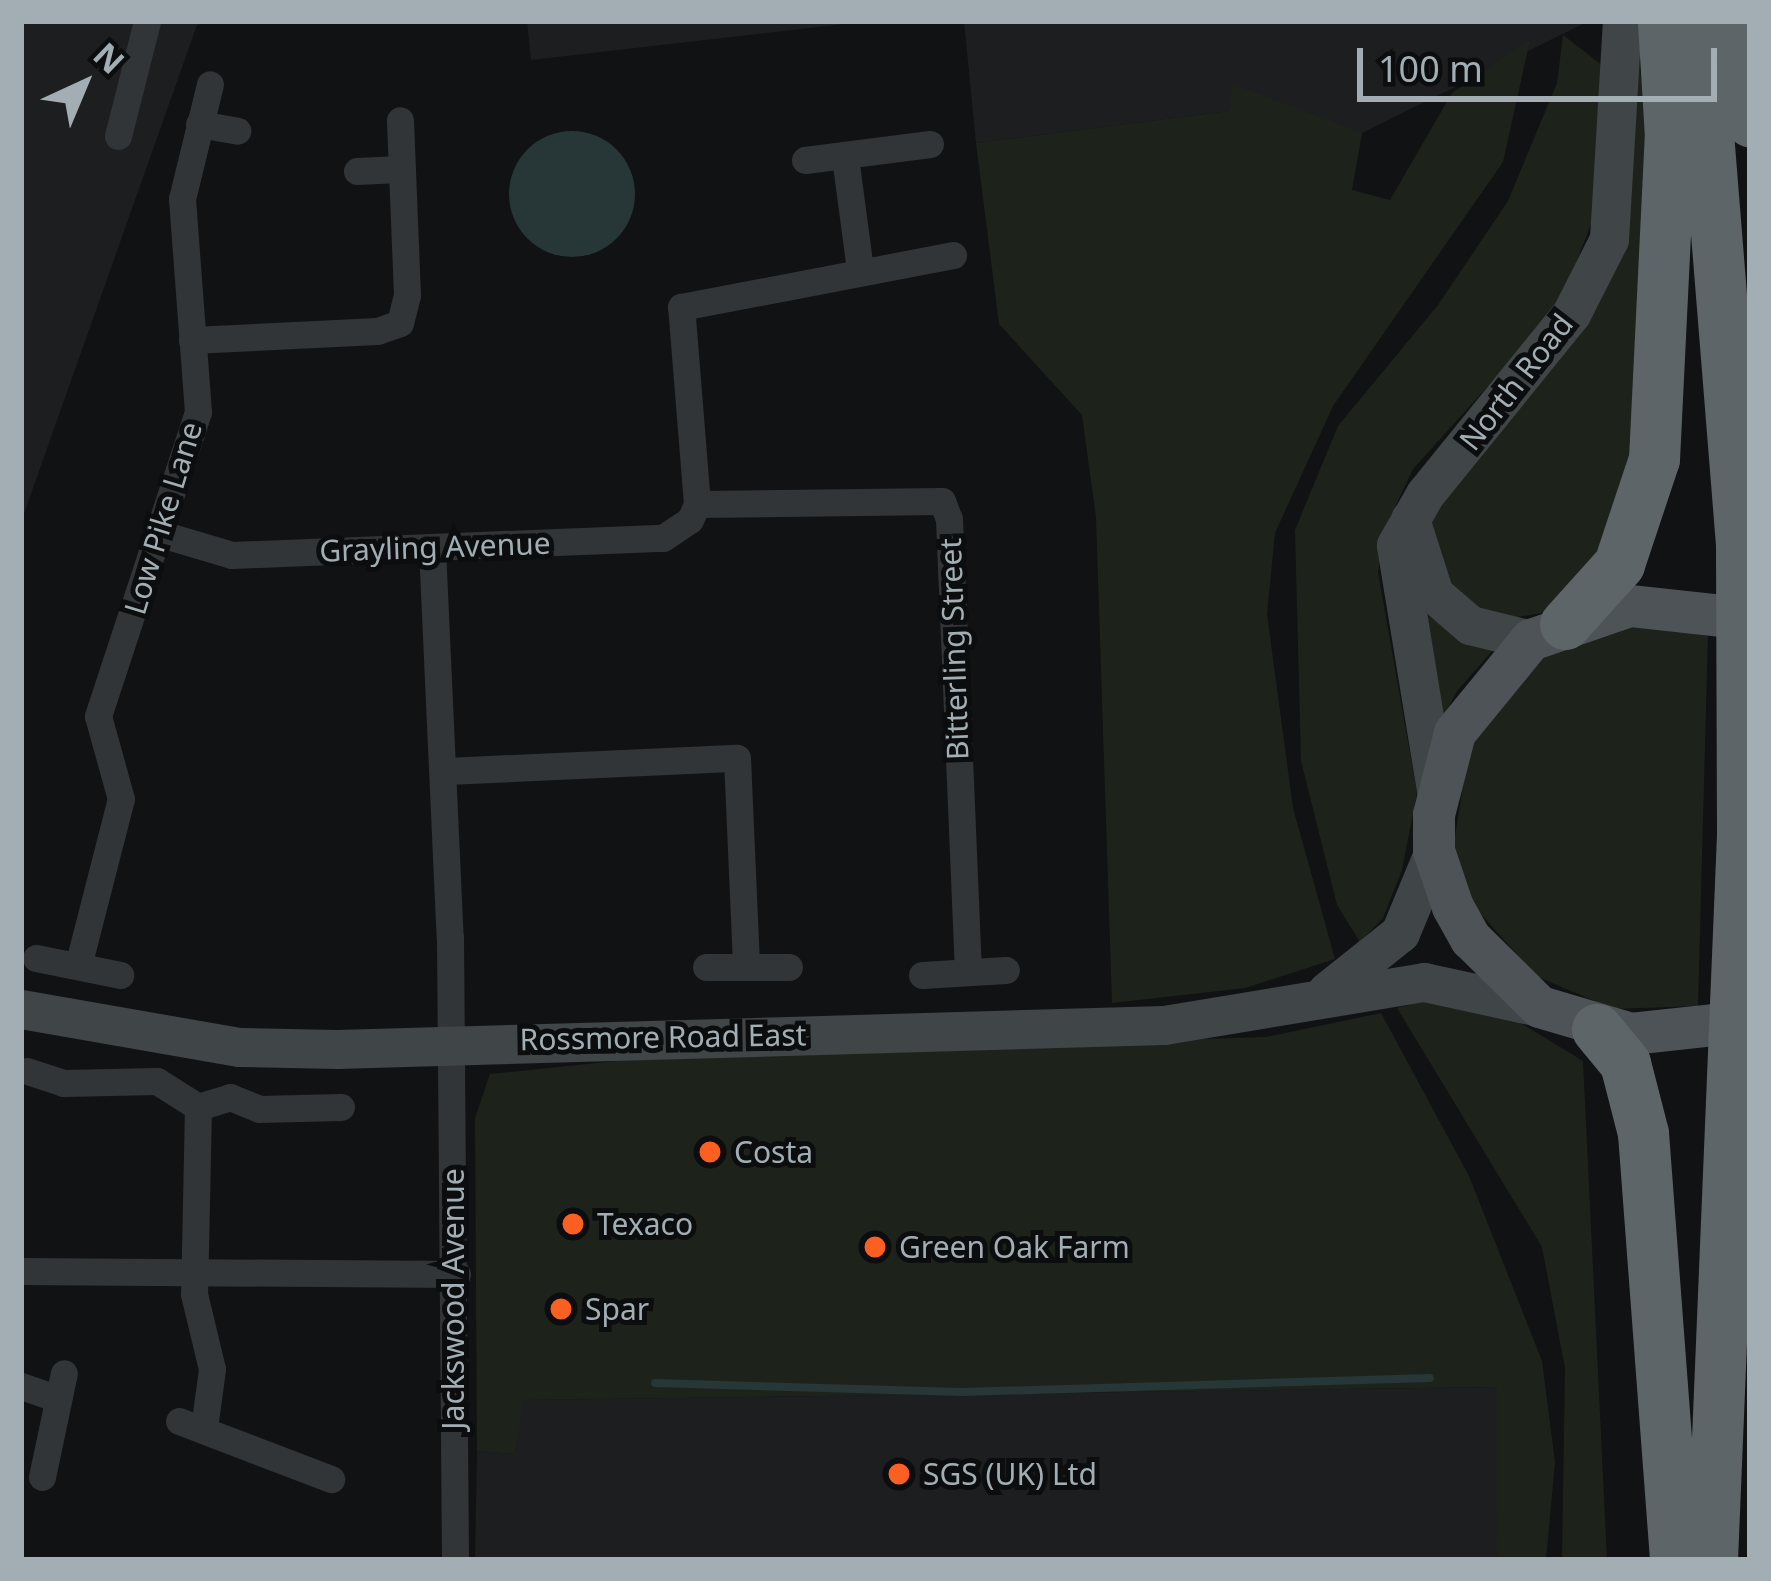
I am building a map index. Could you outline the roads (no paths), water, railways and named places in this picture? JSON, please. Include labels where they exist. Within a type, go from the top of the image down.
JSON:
[{"type":"highway","points":[[1548,633],[1619,564],[1654,459],[1670,137],[1663,21]]},
{"type":"highway","points":[[1699,21],[1723,246],[1742,566],[1742,835],[1712,1560]]},
{"type":"highway","points":[[1739,21],[1750,121]]},
{"type":"highway","points":[[1597,1029],[1625,1063],[1642,1133],[1675,1560]]},
{"type":"main road","name":"North Road","points":[[1436,790],[1394,573],[1396,545],[1410,519],[1571,314],[1609,239],[1622,21]]},
{"type":"main road","points":[[1410,519],[1426,581],[1470,625],[1548,633],[1630,606],[1693,609],[1750,619]]},
{"type":"main road","points":[[1394,967],[1434,851],[1436,790],[1472,704],[1548,633]]},
{"type":"main road","points":[[1434,851],[1472,939],[1540,1006],[1597,1029],[1687,1031],[1750,1021]]},
{"type":"main road","name":"Rossmore Road East","points":[[21,1009],[239,1047],[1164,1025],[1325,996],[1394,967],[1540,1006]]},
{"type":"street","points":[[118,136],[147,21]]},
{"type":"street","name":"Low Pike Lane","points":[[78,966],[121,799],[98,716],[197,412],[182,199],[210,84]]},
{"type":"street","points":[[192,340],[377,332],[400,323],[406,295],[400,120]]},
{"type":"street","points":[[199,124],[237,131]]},
{"type":"street","points":[[805,160],[930,144]]},
{"type":"street","points":[[845,157],[860,270]]},
{"type":"street","points":[[357,171],[400,169]]},
{"type":"street","points":[[697,504],[681,307],[953,255]]},
{"type":"street","name":"Bitterling Street","points":[[697,504],[942,501],[949,519],[968,972]]},
{"type":"street","name":"Grayling Avenue","points":[[160,534],[232,555],[663,538],[690,520],[697,504]]},
{"type":"street","name":"Jackswood Avenue","points":[[433,548],[446,771],[452,1042],[457,1274],[455,1558]]},
{"type":"street","points":[[446,771],[736,758],[746,964]]},
{"type":"street","points":[[36,958],[120,975]]},
{"type":"street","points":[[706,967],[790,967]]},
{"type":"street","points":[[922,975],[1006,970]]},
{"type":"street","points":[[27,1071],[63,1082],[157,1081],[198,1107],[230,1097],[259,1109],[341,1107]]},
{"type":"street","points":[[198,1107],[193,1267],[212,1369],[192,1425],[332,1479]]},
{"type":"street","points":[[21,1271],[193,1267],[457,1274]]},
{"type":"street","points":[[21,1386],[59,1386],[54,1448],[42,1477]]},
{"type":"waterway","points":[[655,1383],[962,1392],[1430,1378]]},
{"type":"place","name":"Costa","points":[[710,1152]]},
{"type":"place","name":"Texaco","points":[[573,1224]]},
{"type":"place","name":"Green Oak Farm","points":[[875,1247]]},
{"type":"place","name":"Spar","points":[[561,1309]]},
{"type":"place","name":"SGS (UK) Ltd","points":[[899,1474]]}]
